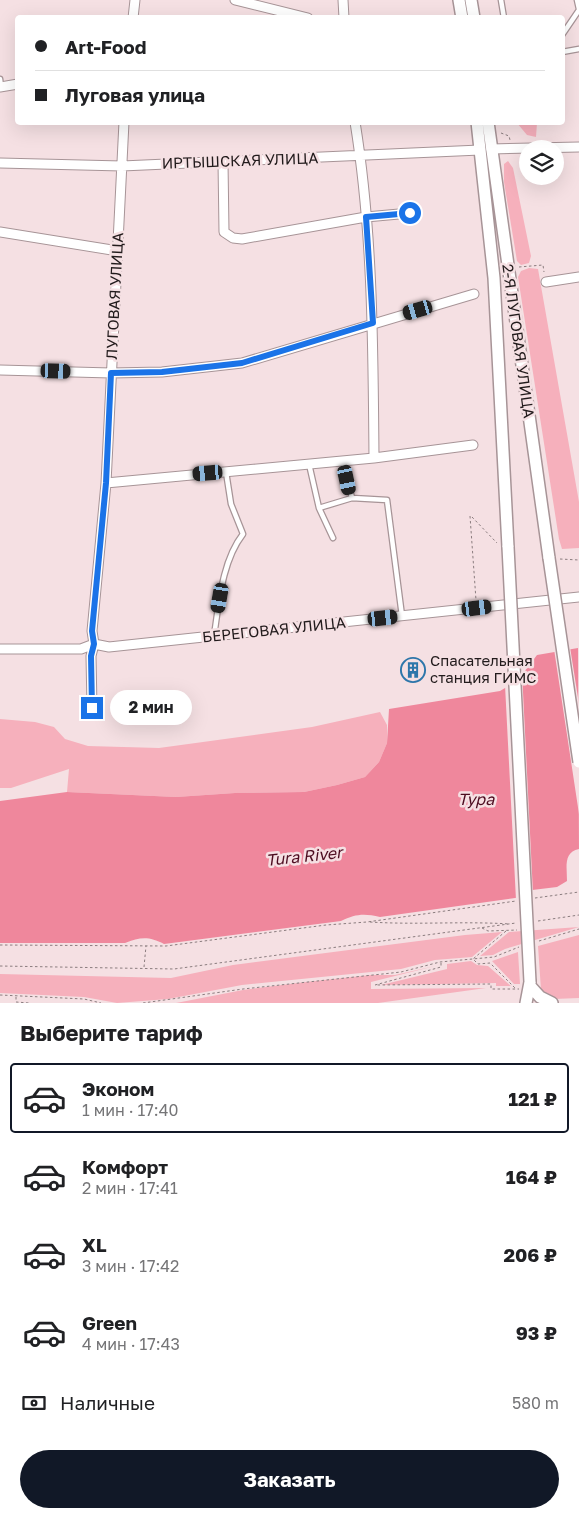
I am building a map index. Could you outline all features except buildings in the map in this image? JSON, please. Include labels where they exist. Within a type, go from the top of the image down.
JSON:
[{"type":"main road","points":[[459,0],[462,15]]},
{"type":"main road","points":[[472,0],[474,15]]},
{"type":"main road","name":"2-Я ЛУГОВАЯ УЛИЦА","points":[[478,125],[486,150],[552,559],[579,762]]},
{"type":"main road","name":"2-Я ЛУГОВАЯ УЛИЦА","points":[[492,126],[486,150],[494,278],[504,547],[528,986],[526,1003]]},
{"type":"main road","points":[[528,986],[540,997],[552,1003]]},
{"type":"street","points":[[133,15],[135,0]]},
{"type":"street","points":[[235,0],[296,15]]},
{"type":"street","points":[[343,0],[344,15]]},
{"type":"street","points":[[0,84],[15,84]]},
{"type":"street","name":"ЛУГОВАЯ УЛИЦА","points":[[92,708],[91,656],[94,644],[92,631],[106,483],[124,125]]},
{"type":"street","points":[[355,125],[366,217],[373,323],[374,458]]},
{"type":"street","name":"ИРТЫШСКАЯ УЛИЦА","points":[[0,163],[122,166],[579,147]]},
{"type":"street","points":[[223,162],[224,232],[233,238],[242,239],[366,217],[410,213]]},
{"type":"street","points":[[0,232],[118,251]]},
{"type":"street","points":[[546,282],[579,277]]},
{"type":"street","points":[[0,370],[111,373],[162,372],[242,363],[474,294]]},
{"type":"street","points":[[106,483],[374,458],[473,445]]},
{"type":"street","name":"БЕРЕГОВАЯ УЛИЦА","points":[[0,649],[81,649],[94,644],[109,647],[579,597]]},
{"type":"lane","points":[[501,0],[504,15]]},
{"type":"lane","points":[[565,30],[579,9],[577,0]]},
{"type":"lane","points":[[565,51],[579,49]]},
{"type":"lane","points":[[343,461],[352,498]]},
{"type":"lane","points":[[309,464],[319,508],[333,538]]},
{"type":"lane","points":[[214,636],[220,598],[233,547],[243,534],[232,504],[226,472]]},
{"type":"lane","points":[[319,508],[352,498],[387,500],[402,616]]},
{"type":"path","points":[[492,126],[503,136],[509,136],[512,149]]},
{"type":"path","points":[[514,268],[543,265]]},
{"type":"path","points":[[477,608],[470,516],[504,547]]},
{"type":"path","points":[[552,559],[579,560]]},
{"type":"path","points":[[531,899],[579,892]]},
{"type":"path","points":[[0,945],[166,946],[326,925],[367,922],[521,900]]},
{"type":"path","points":[[535,921],[579,915]]},
{"type":"path","points":[[367,922],[392,924],[458,921],[514,924]]},
{"type":"path","points":[[0,966],[174,969],[521,923]]},
{"type":"path","points":[[481,928],[488,931],[509,931]]},
{"type":"path","points":[[533,942],[579,929]]},
{"type":"path","points":[[473,959],[506,931]]},
{"type":"path","points":[[143,1003],[272,985],[400,972],[440,962],[494,957],[524,945]]},
{"type":"path","points":[[144,969],[146,946]]},
{"type":"path","points":[[473,959],[478,964],[490,964],[515,989]]},
{"type":"path","points":[[440,962],[441,967],[375,985],[491,984],[491,988],[515,989],[528,986]]},
{"type":"path","points":[[0,995],[84,999],[100,1003]]},
{"type":"path","points":[[16,996],[16,1002],[29,1003]]},
{"type":"shaded area","points":[[519,125],[537,125],[536,137],[527,135]]},
{"type":"shaded area","points":[[508,161],[513,168],[531,256],[529,263],[521,265],[517,261],[504,182],[504,164]]},
{"type":"shaded area","points":[[529,268],[538,269],[579,502],[579,548],[562,549],[559,539],[518,277],[521,271]]},
{"type":"shaded area","points":[[380,712],[387,725],[387,743],[379,762],[365,777],[304,792],[235,793],[176,797],[67,792],[69,769],[11,788],[0,788],[0,719],[35,722],[54,727],[65,739],[88,746],[159,748],[312,727]]},
{"type":"shaded area","points":[[579,927],[505,949],[493,955],[480,956],[509,932]]},
{"type":"shaded area","points":[[502,932],[472,957],[435,960],[401,969],[242,985],[168,999],[117,1003],[84,997],[0,993],[0,974],[171,978],[233,965],[465,935]]},
{"type":"shaded area","points":[[579,935],[579,998],[554,999],[541,990],[538,946]]},
{"type":"shaded area","points":[[518,952],[520,984],[514,984],[492,961]]},
{"type":"shaded area","points":[[471,961],[477,965],[488,966],[511,986],[496,986],[496,983],[381,985],[447,969],[447,964]]},
{"type":"shaded area","points":[[435,966],[371,982],[371,989],[486,988],[378,1003],[176,1003],[243,990],[371,975],[395,975]]},
{"type":"water","name":"Тура","points":[[578,648],[579,849],[570,853],[567,861],[567,881],[557,887],[524,891],[522,897],[380,917],[360,915],[341,921],[164,944],[144,938],[125,943],[0,943],[0,801],[67,792],[176,797],[235,793],[304,792],[337,785],[365,777],[379,762],[387,743],[389,709],[500,691],[518,680],[537,655]]},
{"type":"pier","points":[[570,647],[579,704],[579,814],[554,649]]},
{"type":"pier","points":[[522,672],[533,893],[526,893],[522,899],[516,900],[505,685]]},
{"type":"place","name":"Спасательная станция ГИМС","points":[[413,670]]},
{"type":"route","points":[[92,708],[91,656],[94,644],[92,631],[106,483],[111,373],[162,372],[242,363],[373,323],[366,217],[410,213]]},
{"type":"water label","name":"Tura River","points":[[304,856]]}]
